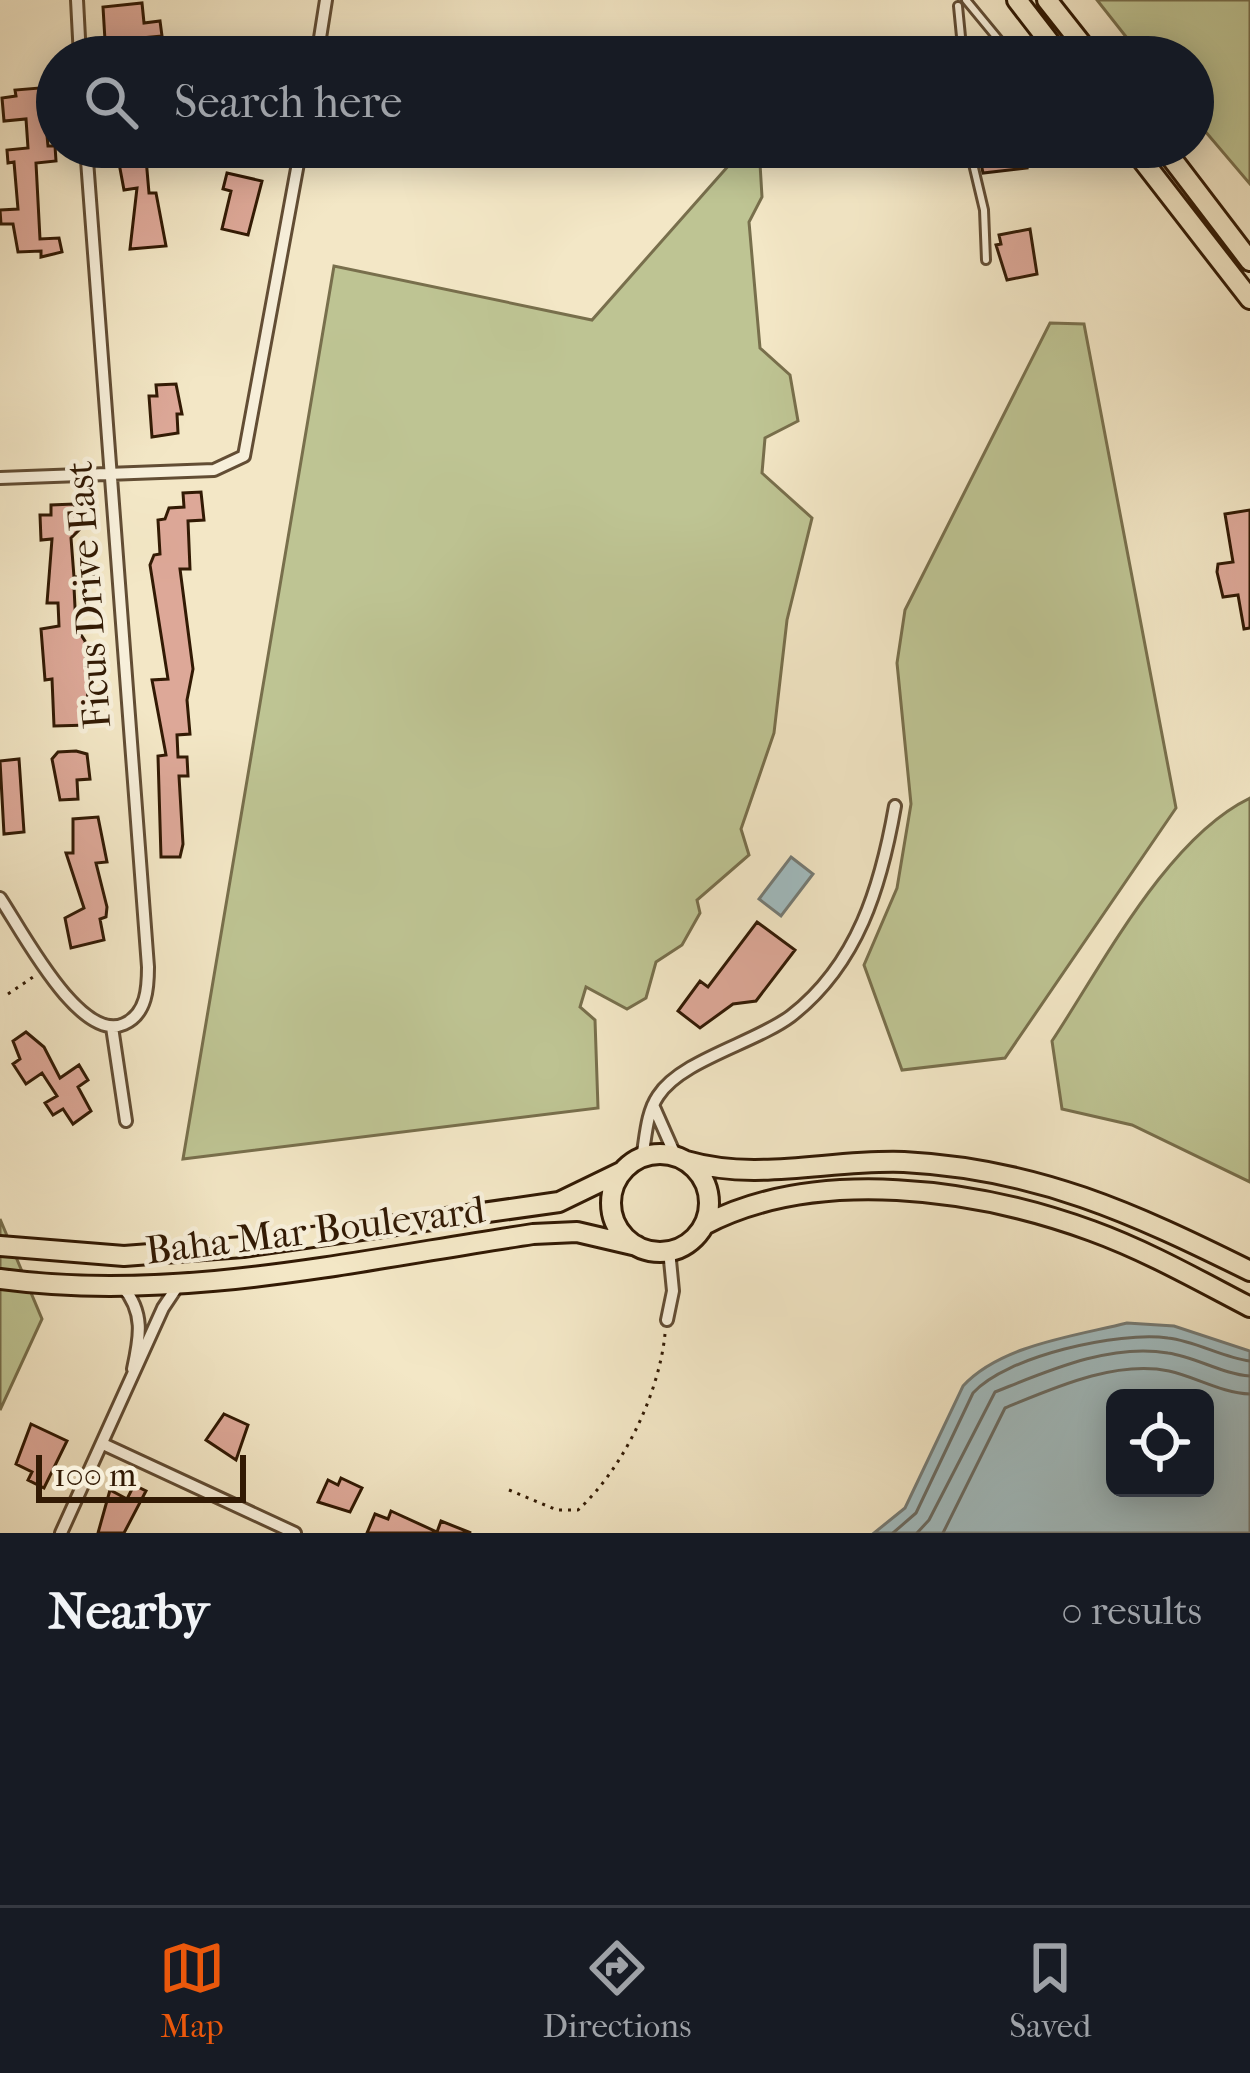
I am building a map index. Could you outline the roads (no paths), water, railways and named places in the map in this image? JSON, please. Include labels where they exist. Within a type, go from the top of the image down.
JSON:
[{"type":"main road","points":[[1017,0],[1045,36]]},
{"type":"main road","points":[[1047,0],[1075,36]]},
{"type":"main road","points":[[1148,168],[1250,299]]},
{"type":"main road","points":[[1179,168],[1250,261]]},
{"type":"main road","points":[[1250,1271],[1112,1204],[1017,1177],[905,1162],[739,1172],[681,1159],[642,1158],[623,1172],[614,1191],[613,1212],[621,1232],[637,1246],[669,1250],[686,1244],[704,1225],[749,1205],[801,1196],[870,1192],[972,1199],[1113,1239],[1250,1307]]},
{"type":"main road","points":[[681,1159],[707,1190],[704,1225]]},
{"type":"main road","name":"Baha Mar Boulevard","points":[[0,1246],[124,1256],[243,1247],[559,1202],[623,1172]]},
{"type":"main road","name":"Baha Mar Boulevard","points":[[0,1279],[179,1285],[533,1234],[577,1232],[637,1246]]},
{"type":"street","points":[[76,0],[79,36]]},
{"type":"street","points":[[320,36],[326,0]]},
{"type":"street","name":"Ficus Drive East","points":[[87,168],[148,967],[143,1004],[116,1026]]},
{"type":"street","points":[[0,478],[214,470],[244,456],[297,168]]},
{"type":"street","points":[[642,1158],[653,1106],[681,1073],[754,1039],[821,988],[871,907],[895,806]]},
{"type":"street","points":[[0,898],[86,1017],[116,1026],[126,1121]]},
{"type":"street","points":[[653,1106],[681,1159]]},
{"type":"street","points":[[667,1320],[673,1291],[669,1250]]},
{"type":"street","points":[[61,1533],[179,1285]]},
{"type":"street","points":[[122,1286],[135,1302],[140,1323],[131,1378]]},
{"type":"street","points":[[104,1444],[296,1533]]},
{"type":"street","points":[[260,1533],[266,1520]]},
{"type":"lane","points":[[946,15],[963,2]]},
{"type":"lane","points":[[963,2],[963,36]]},
{"type":"lane","points":[[963,2],[994,36]]},
{"type":"lane","points":[[974,168],[984,210],[986,260]]},
{"type":"water","points":[[791,857],[813,874],[781,916],[759,899]]},
{"type":"water","points":[[1127,1323],[1174,1326],[1250,1351],[1250,1533],[874,1533],[905,1508],[963,1386],[997,1361],[1062,1338]]}]
